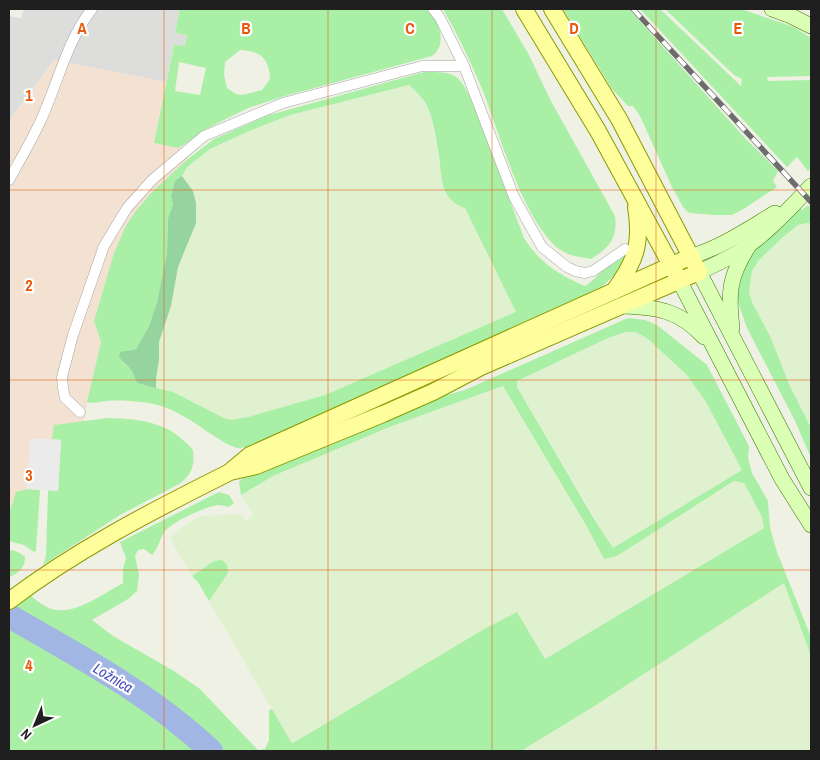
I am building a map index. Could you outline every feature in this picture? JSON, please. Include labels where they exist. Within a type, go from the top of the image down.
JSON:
[{"type":"main road","points":[[524,9],[598,130],[676,273],[782,479],[811,525]]},
{"type":"main road","points":[[552,9],[619,120],[734,336],[811,488]]},
{"type":"main road","points":[[772,9],[792,16],[811,26]]},
{"type":"main road","points":[[9,601],[92,545],[131,522],[230,472],[250,455],[676,273],[699,272],[733,255],[752,242],[784,214],[811,186]]},
{"type":"main road","points":[[616,299],[636,250],[639,237],[634,197]]},
{"type":"main road","points":[[676,273],[692,256],[732,239],[800,198]]},
{"type":"main road","points":[[734,336],[730,301],[732,280],[736,269],[752,242]]},
{"type":"main road","points":[[616,299],[674,313],[698,330],[713,346]]},
{"type":"street","points":[[9,180],[41,120],[75,37],[92,9]]},
{"type":"street","points":[[433,9],[440,18],[464,66],[514,197],[542,247],[567,267],[585,273],[593,271],[625,249]]},
{"type":"street","points":[[80,412],[65,398],[63,388],[62,376],[73,335],[104,246],[126,208],[152,180],[204,136],[283,103],[422,66],[464,66]]},
{"type":"shaded area","points":[[24,9],[180,9],[175,33],[187,35],[185,47],[174,45],[166,82],[54,60],[9,121],[9,16],[21,18]]},
{"type":"shaded area","points":[[54,60],[166,82],[154,143],[179,148],[188,159],[152,192],[94,321],[101,342],[84,422],[54,425],[61,440],[27,489],[16,492],[9,514],[9,121]]},
{"type":"shaded area","points":[[30,438],[61,440],[58,491],[27,489]]},
{"type":"green space","points":[[180,9],[428,9],[436,20],[441,39],[437,51],[432,56],[248,108],[206,129],[179,148],[154,143],[174,45],[185,46],[187,35],[175,33]],"holes":[[[240,50],[258,54],[268,65],[270,79],[262,90],[242,95],[236,94],[227,88],[224,75],[225,62]],[[179,62],[206,68],[200,95],[175,91]]]},
{"type":"green space","points":[[443,9],[502,9],[529,55],[551,101],[615,216],[616,224],[611,242],[603,251],[591,259],[563,252],[555,246],[532,214],[513,173],[483,91]]},
{"type":"green space","points":[[563,9],[629,9],[745,138],[778,171],[773,181],[777,187],[732,215],[689,213],[683,207],[672,187],[640,116],[633,106],[628,106],[612,89]]},
{"type":"green space","points":[[640,9],[660,9],[741,86],[742,79],[734,75],[665,9],[741,9],[794,27],[811,38],[811,76],[767,77],[768,81],[811,80],[811,167],[808,171],[797,157],[787,167]]},
{"type":"green space","points":[[424,72],[449,74],[459,80],[472,101],[524,238],[536,254],[550,267],[567,278],[585,286],[612,262],[623,257],[625,259],[616,273],[596,292],[254,447],[237,448],[229,445],[178,413],[155,404],[124,401],[87,402],[101,342],[94,321],[114,253],[126,226],[152,192],[188,159],[214,139],[266,116]],"holes":[[[409,85],[427,106],[436,137],[442,180],[447,194],[457,204],[465,208],[516,312],[325,395],[248,417],[230,420],[173,392],[137,383],[132,371],[123,362],[128,350],[136,349],[149,326],[157,302],[167,253],[168,218],[173,205],[171,196],[175,181],[182,176],[187,167],[210,149],[290,115]]]},
{"type":"green space","points":[[409,85],[418,93],[431,118],[440,165],[457,205],[465,208],[517,312],[325,395],[248,417],[230,420],[173,392],[156,388],[159,342],[171,306],[178,267],[196,223],[196,203],[192,191],[182,176],[187,167],[210,149],[290,115]]},
{"type":"green space","points":[[182,176],[193,191],[196,203],[196,223],[178,267],[171,306],[159,342],[156,388],[137,383],[132,371],[119,357],[120,352],[136,349],[149,326],[157,302],[167,253],[168,218],[173,205],[171,196],[175,181]]},
{"type":"green space","points":[[808,205],[811,208],[811,224],[798,225],[759,260],[752,271],[749,292],[752,302],[770,336],[789,384],[811,428],[811,458],[795,421],[747,328],[736,297],[736,285],[750,253],[799,207],[802,210]]},
{"type":"green space","points":[[811,224],[811,428],[789,384],[770,336],[752,302],[749,292],[752,271],[759,260],[799,225]]},
{"type":"green space","points":[[628,318],[645,320],[657,325],[707,365],[749,446],[748,458],[752,473],[768,501],[770,528],[777,552],[811,637],[811,656],[784,583],[596,705],[521,751],[220,751],[177,711],[147,690],[12,609],[31,596],[51,609],[69,609],[88,603],[123,583],[123,569],[126,558],[120,542],[219,492],[229,495],[234,503],[229,507],[218,505],[205,508],[169,527],[152,555],[144,549],[138,550],[135,556],[139,575],[137,591],[128,599],[92,620],[113,636],[174,671],[200,689],[258,750],[265,749],[269,740],[269,710],[272,709],[293,743],[486,628],[517,612],[545,659],[764,528],[762,517],[744,483],[734,481],[617,556],[604,559],[586,525],[503,386],[392,426],[273,476],[241,495],[239,482],[243,478],[418,403],[465,390]],"holes":[[[625,332],[636,332],[648,339],[687,375],[706,402],[742,470],[613,548],[517,387],[517,381],[608,338]]]},
{"type":"green space","points":[[625,332],[636,332],[648,339],[687,375],[706,402],[742,470],[613,548],[517,387],[517,381],[608,338]]},
{"type":"green space","points":[[504,386],[604,559],[617,556],[735,481],[744,483],[762,517],[764,528],[545,659],[517,612],[486,628],[293,743],[291,742],[209,601],[228,573],[205,566],[192,576],[170,538],[185,525],[200,516],[241,514],[246,521],[253,515],[241,495],[273,476],[392,426]]},
{"type":"green space","points":[[108,418],[144,421],[175,433],[193,450],[192,469],[179,484],[120,515],[43,565],[46,556],[48,490],[58,491],[61,440],[52,439],[54,425]]},
{"type":"green space","points":[[27,489],[40,490],[36,551],[34,552],[24,545],[9,541],[9,514],[16,492]]},
{"type":"green space","points":[[12,550],[25,557],[25,561],[20,570],[9,578],[9,551]]},
{"type":"green space","points":[[222,560],[227,565],[228,573],[209,601],[198,582],[192,576],[214,561]]},
{"type":"green space","points":[[784,583],[811,656],[811,751],[521,751],[596,705]]},
{"type":"green space","points":[[9,622],[152,707],[205,751],[9,751]]},
{"type":"waterway","name":"Ložnica","points":[[9,616],[140,694],[211,751]]},
{"type":"railway","points":[[633,9],[811,202]]}]
